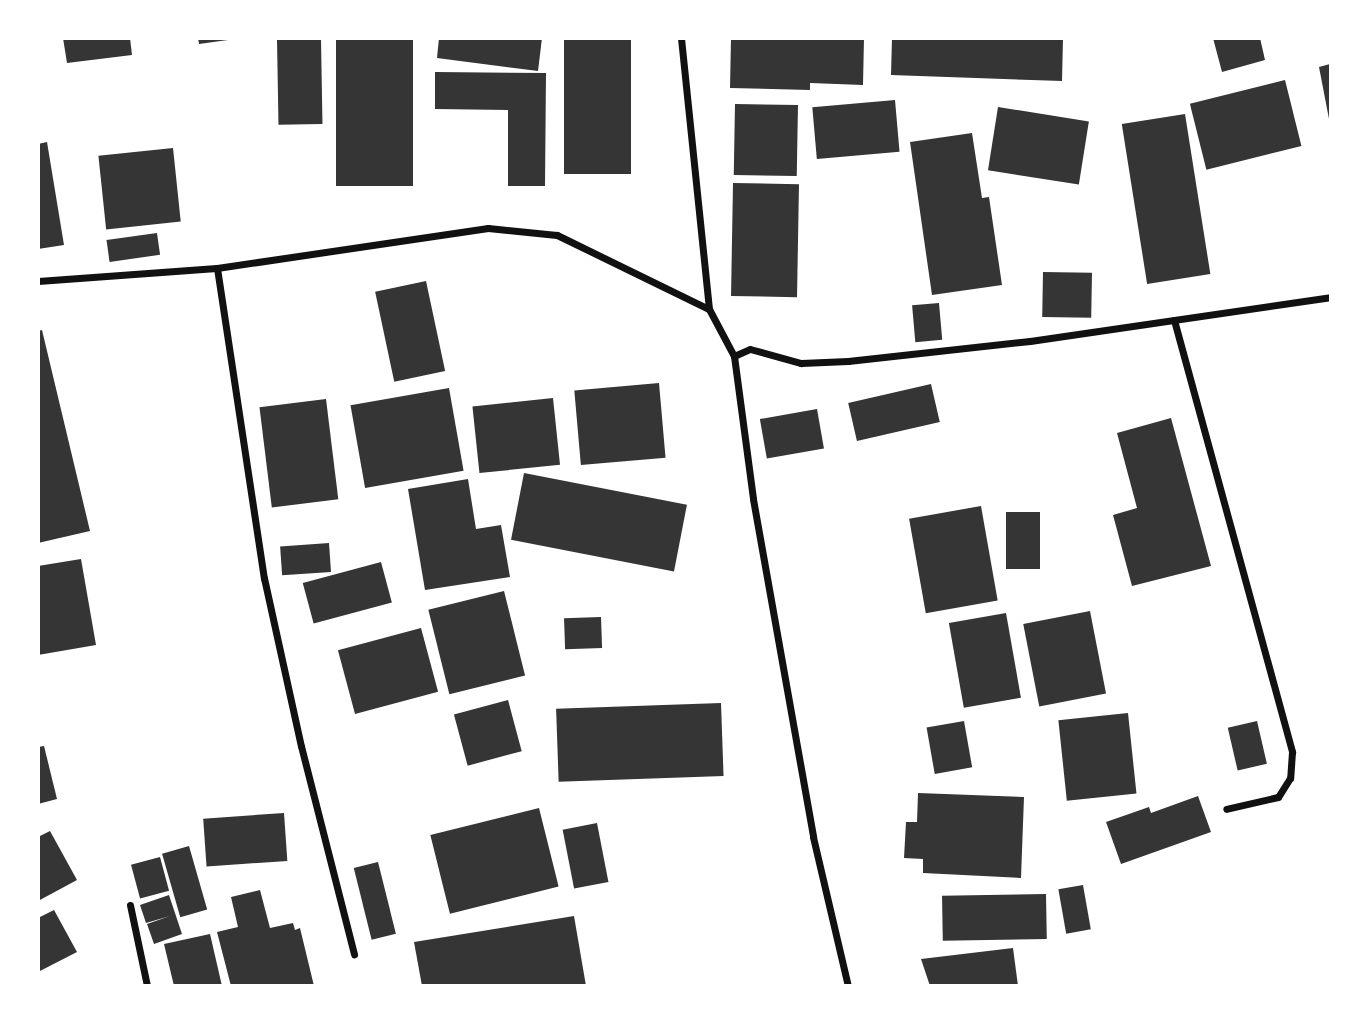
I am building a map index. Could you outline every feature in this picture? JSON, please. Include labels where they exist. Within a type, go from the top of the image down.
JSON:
[{"type":"street","points":[[681,38],[709,309],[734,356],[753,499],[808,810],[848,985]]},
{"type":"street","points":[[38,281],[217,268],[488,228],[557,235],[709,309]]},
{"type":"street","points":[[217,268],[264,578],[301,746],[354,954]]},
{"type":"street","points":[[734,356],[750,349],[801,363],[848,361],[1174,320],[1331,297]]},
{"type":"street","points":[[1174,320],[1292,752],[1290,778],[1278,797],[1226,809]]},
{"type":"street","points":[[130,905],[147,985]]},
{"type":"building","points":[[63,38],[130,38],[132,55],[67,63]]},
{"type":"building","points":[[198,38],[227,38],[228,40],[199,44]]},
{"type":"building","points":[[336,38],[413,38],[413,186],[336,186]]},
{"type":"building","points":[[439,38],[542,38],[538,71],[437,58]]},
{"type":"building","points":[[564,38],[631,38],[631,174],[564,174]]},
{"type":"building","points":[[731,38],[864,38],[863,85],[810,83],[810,90],[730,88]]},
{"type":"building","points":[[892,38],[1063,38],[1062,81],[891,75]]},
{"type":"building","points":[[1213,38],[1260,38],[1265,60],[1222,72]]},
{"type":"building","points":[[321,39],[322,124],[278,125],[277,40]]},
{"type":"building","points":[[1330,64],[1330,119],[1329,119],[1319,67]]},
{"type":"building","points":[[435,72],[546,73],[545,186],[508,186],[508,110],[435,109]]},
{"type":"building","points":[[1285,80],[1301,146],[1206,170],[1190,104]]},
{"type":"building","points":[[895,100],[900,152],[817,159],[812,107]]},
{"type":"building","points":[[735,104],[798,105],[797,176],[734,175]]},
{"type":"building","points":[[998,107],[1089,121],[1079,185],[988,170]]},
{"type":"building","points":[[1185,114],[1210,274],[1147,284],[1122,124]]},
{"type":"building","points":[[972,133],[982,198],[989,197],[1002,285],[932,295],[910,142]]},
{"type":"building","points":[[47,142],[64,245],[38,249],[38,144]]},
{"type":"building","points":[[173,148],[181,222],[106,229],[98,156]]},
{"type":"building","points":[[733,183],[799,184],[797,297],[731,296]]},
{"type":"building","points":[[157,233],[160,255],[110,262],[106,240]]},
{"type":"building","points":[[1043,272],[1092,273],[1091,318],[1042,317]]},
{"type":"building","points":[[426,281],[445,371],[394,382],[375,292]]},
{"type":"building","points":[[939,303],[942,340],[915,342],[912,305]]},
{"type":"building","points":[[42,330],[90,531],[38,543],[38,331]]},
{"type":"building","points":[[659,383],[666,458],[581,465],[574,390]]},
{"type":"building","points":[[931,384],[940,422],[857,441],[848,403]]},
{"type":"building","points":[[449,388],[464,471],[365,488],[351,405]]},
{"type":"building","points":[[553,398],[560,465],[479,473],[472,406]]},
{"type":"building","points":[[326,399],[338,499],[272,507],[259,407]]},
{"type":"building","points":[[817,409],[824,448],[767,458],[760,419]]},
{"type":"building","points":[[1171,418],[1211,566],[1132,586],[1113,515],[1137,508],[1117,433]]},
{"type":"building","points":[[524,473],[687,505],[674,571],[511,540]]},
{"type":"building","points":[[468,479],[476,529],[501,525],[510,577],[425,590],[408,489]]},
{"type":"building","points":[[981,506],[998,601],[926,613],[909,519]]},
{"type":"building","points":[[1006,512],[1040,512],[1040,569],[1006,569]]},
{"type":"building","points":[[329,543],[331,572],[282,575],[280,546]]},
{"type":"building","points":[[81,559],[96,645],[38,655],[38,566]]},
{"type":"building","points":[[381,562],[392,603],[314,624],[303,583]]},
{"type":"building","points":[[504,591],[525,675],[449,694],[428,610]]},
{"type":"building","points":[[1090,611],[1106,693],[1039,706],[1023,624]]},
{"type":"building","points":[[1006,613],[1021,698],[964,708],[949,623]]},
{"type":"building","points":[[601,617],[602,648],[565,649],[564,618]]},
{"type":"building","points":[[421,628],[438,692],[355,714],[338,650]]},
{"type":"building","points":[[508,700],[522,751],[468,766],[454,714]]},
{"type":"building","points":[[721,703],[724,776],[559,782],[556,709]]},
{"type":"building","points":[[1128,713],[1136,794],[1067,801],[1058,720]]},
{"type":"building","points":[[964,721],[972,767],[935,774],[927,728]]},
{"type":"building","points":[[1257,721],[1267,764],[1238,771],[1228,728]]},
{"type":"building","points":[[44,746],[57,799],[38,804],[38,747]]},
{"type":"building","points":[[918,793],[1024,797],[1021,878],[923,873],[923,859],[904,858],[906,822],[917,822]]},
{"type":"building","points":[[1198,796],[1211,832],[1121,864],[1106,822],[1149,807],[1151,813]]},
{"type":"building","points":[[539,808],[559,887],[450,914],[430,835]]},
{"type":"building","points":[[284,813],[287,861],[207,867],[203,819]]},
{"type":"building","points":[[597,823],[608,882],[574,889],[563,830]]},
{"type":"building","points":[[50,831],[77,880],[38,901],[38,837]]},
{"type":"building","points":[[189,846],[207,909],[180,917],[162,854]]},
{"type":"building","points":[[160,857],[169,891],[140,899],[131,865]]},
{"type":"building","points":[[378,862],[396,934],[372,940],[354,868]]},
{"type":"building","points":[[1083,885],[1091,929],[1066,934],[1058,889]]},
{"type":"building","points":[[260,890],[270,928],[293,923],[295,930],[300,928],[314,986],[231,986],[217,932],[238,927],[231,897]]},
{"type":"building","points":[[1046,894],[1047,939],[943,941],[942,896]]},
{"type":"building","points":[[169,895],[182,934],[154,944],[147,924],[170,916],[146,923],[140,905]]},
{"type":"building","points":[[54,910],[77,952],[38,972],[38,918]]},
{"type":"building","points":[[574,916],[586,986],[422,986],[414,942]]},
{"type":"building","points":[[210,934],[222,986],[174,986],[164,944]]},
{"type":"building","points":[[1013,948],[1018,986],[930,986],[921,959]]}]
